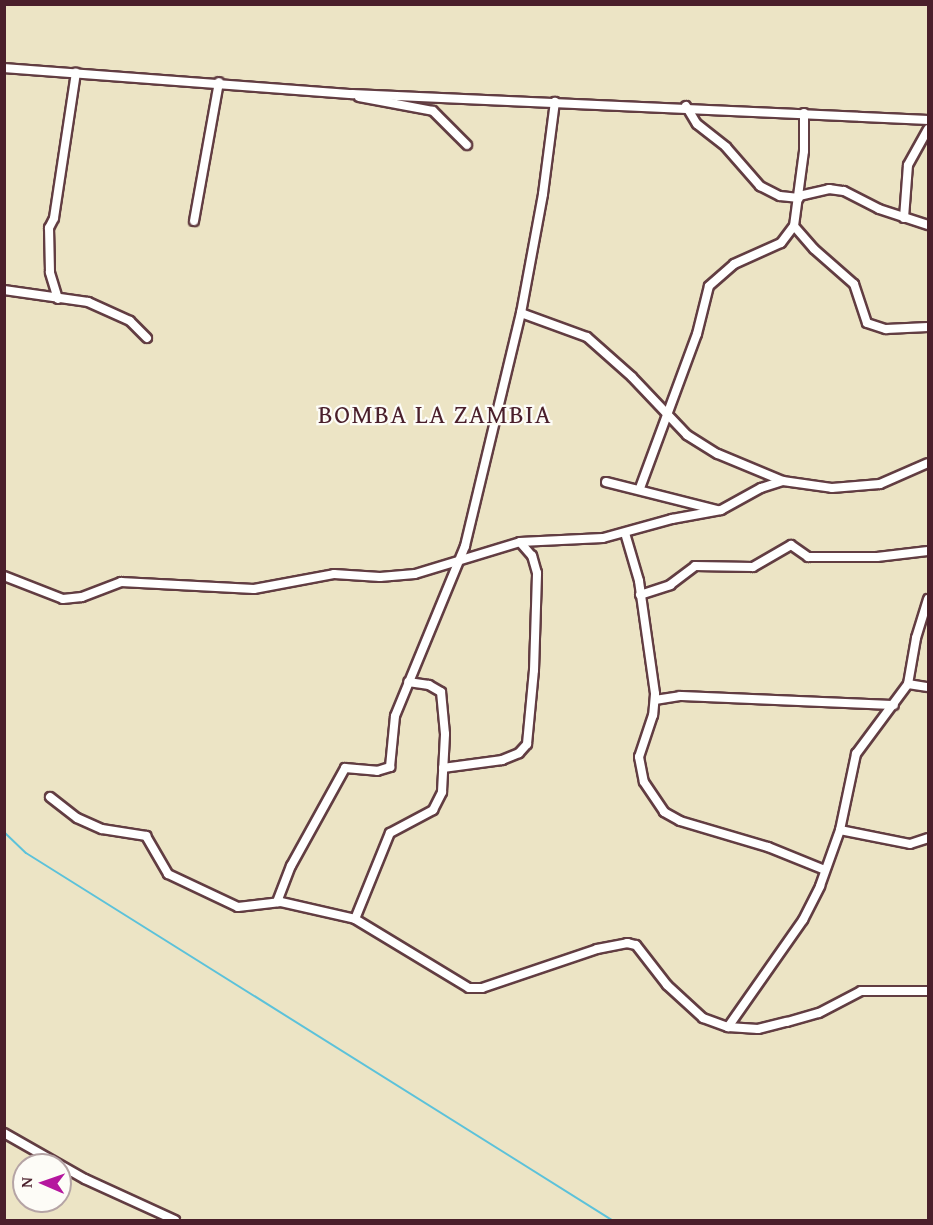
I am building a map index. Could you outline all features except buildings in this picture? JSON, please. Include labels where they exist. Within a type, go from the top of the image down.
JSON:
[{"type":"street","points":[[4,68],[219,82],[352,94],[686,106],[928,120]]},
{"type":"street","points":[[58,299],[51,272],[49,228],[54,218],[76,73]]},
{"type":"street","points":[[194,221],[219,82]]},
{"type":"street","points":[[356,96],[433,111],[467,145]]},
{"type":"street","points":[[277,902],[291,866],[345,768],[376,771],[390,767],[395,716],[465,546],[521,313],[543,194],[555,102]]},
{"type":"street","points":[[686,106],[697,124],[726,147],[760,186],[780,196],[799,197],[829,189],[844,191],[904,218],[928,225]]},
{"type":"street","points":[[640,488],[666,412],[697,334],[709,286],[734,264],[781,243],[795,226],[804,113]]},
{"type":"street","points":[[904,218],[908,165],[928,129]]},
{"type":"street","points":[[795,226],[814,249],[854,284],[867,323],[886,329],[928,327]]},
{"type":"street","points":[[4,290],[88,302],[130,321],[147,338]]},
{"type":"street","points":[[521,313],[587,337],[687,435],[718,454],[783,481],[832,488],[880,484],[928,463]]},
{"type":"street","points":[[4,576],[63,599],[76,598],[121,582],[254,589],[334,574],[380,577],[414,574],[520,542],[588,540],[625,533],[672,519],[721,510],[761,488],[783,481]]},
{"type":"street","points":[[606,482],[640,488],[721,510]]},
{"type":"street","points":[[625,533],[640,594],[655,700],[641,747],[640,769],[664,812],[680,822],[768,847],[825,870]]},
{"type":"street","points":[[443,768],[502,760],[519,753],[527,744],[534,670],[537,573],[532,556],[520,542]]},
{"type":"street","points":[[640,594],[670,585],[695,566],[753,567],[791,545],[808,556],[877,557],[928,551]]},
{"type":"street","points":[[728,1028],[803,920],[840,830],[856,754],[908,684],[925,621],[928,599]]},
{"type":"street","points":[[355,920],[390,833],[439,803],[443,768],[441,692],[429,685],[408,682]]},
{"type":"street","points":[[908,684],[928,687]]},
{"type":"street","points":[[655,700],[680,696],[894,705]]},
{"type":"street","points":[[50,797],[77,818],[102,829],[146,836],[168,874],[238,907],[277,902],[355,920],[469,988],[507,981],[597,949],[636,945],[667,985],[703,1018],[728,1028],[759,1029],[787,1022],[819,1012],[861,991],[928,991]]},
{"type":"street","points":[[840,830],[924,845],[928,838]]},
{"type":"street","points":[[4,1133],[85,1179],[176,1221]]},
{"type":"waterway","points":[[4,832],[26,853],[612,1220]]},
{"type":"district","name":"BOMBA LA ZAMBIA","points":[[435,414]]}]
